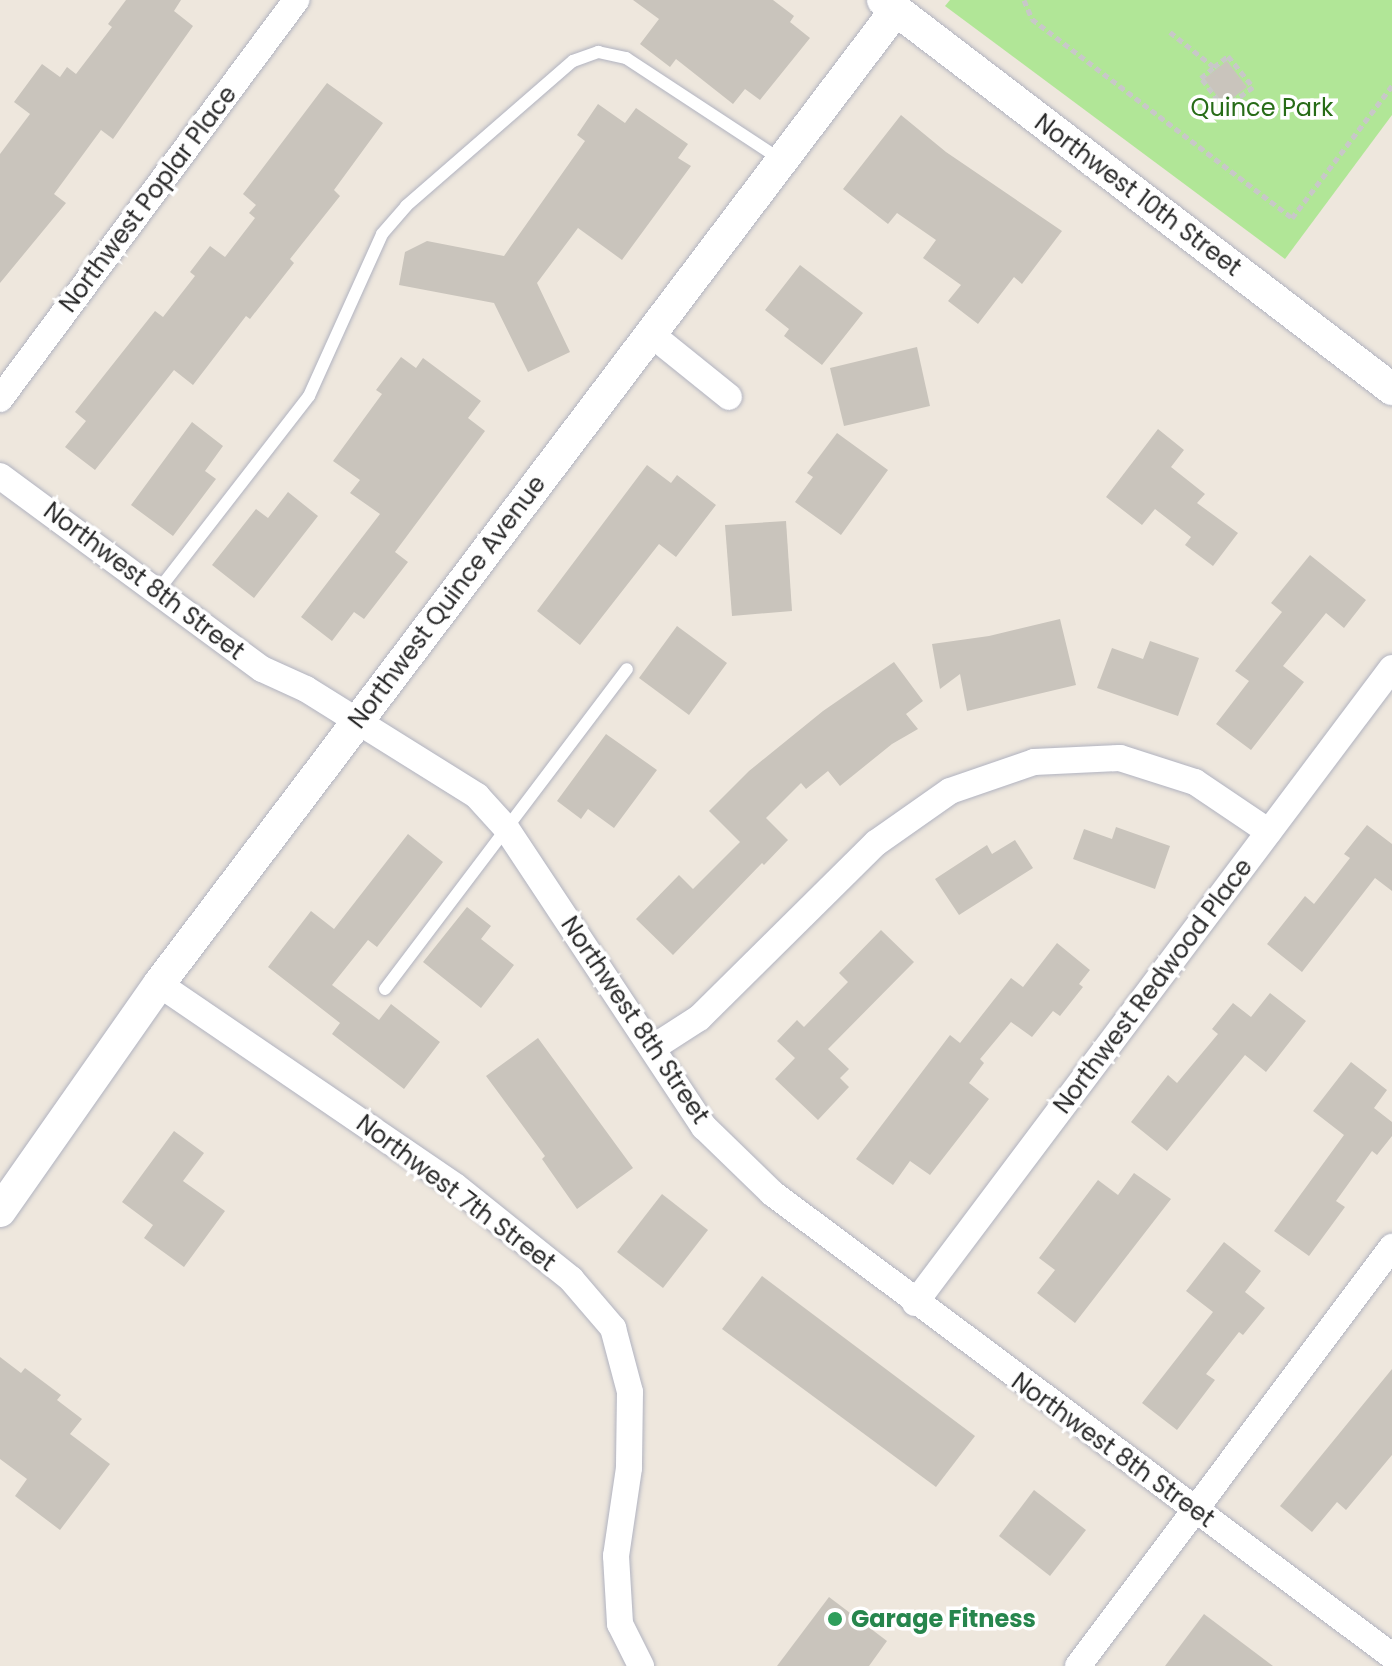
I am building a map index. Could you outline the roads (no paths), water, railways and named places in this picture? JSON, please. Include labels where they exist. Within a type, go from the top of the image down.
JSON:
[{"type":"street","name":"Northwest Poplar Place","points":[[0,399],[296,0]]},
{"type":"street","name":"Northwest Quince Avenue","points":[[0,1211],[159,984],[782,160],[894,3]]},
{"type":"street","name":"Northwest 10th Street","points":[[894,3],[1392,389]]},
{"type":"street","points":[[651,334],[729,397]]},
{"type":"street","name":"Northwest 8th Street","points":[[0,476],[262,669],[306,689],[477,796],[506,828],[654,1047],[704,1127],[772,1193],[915,1303],[1392,1656]]},
{"type":"street","name":"Northwest Redwood Place","points":[[915,1303],[1392,668]]},
{"type":"street","points":[[654,1047],[699,1018],[876,843],[950,791],[964,786],[1034,762],[1120,758],[1195,782],[1269,832]]},
{"type":"street","name":"Northwest 7th Street","points":[[159,984],[455,1186],[571,1279],[613,1328],[630,1392],[629,1468],[616,1556],[620,1624],[641,1666]]},
{"type":"street","points":[[1078,1666],[1392,1247]]},
{"type":"lane","points":[[157,592],[309,396],[382,234],[406,206],[573,61],[598,52],[626,58],[782,160]]},
{"type":"lane","points":[[385,989],[627,669]]},
{"type":"place","name":"Garage Fitness","points":[[835,1619]]},
{"type":"park label","name":"Quince Park","points":[[1262,108]]}]
